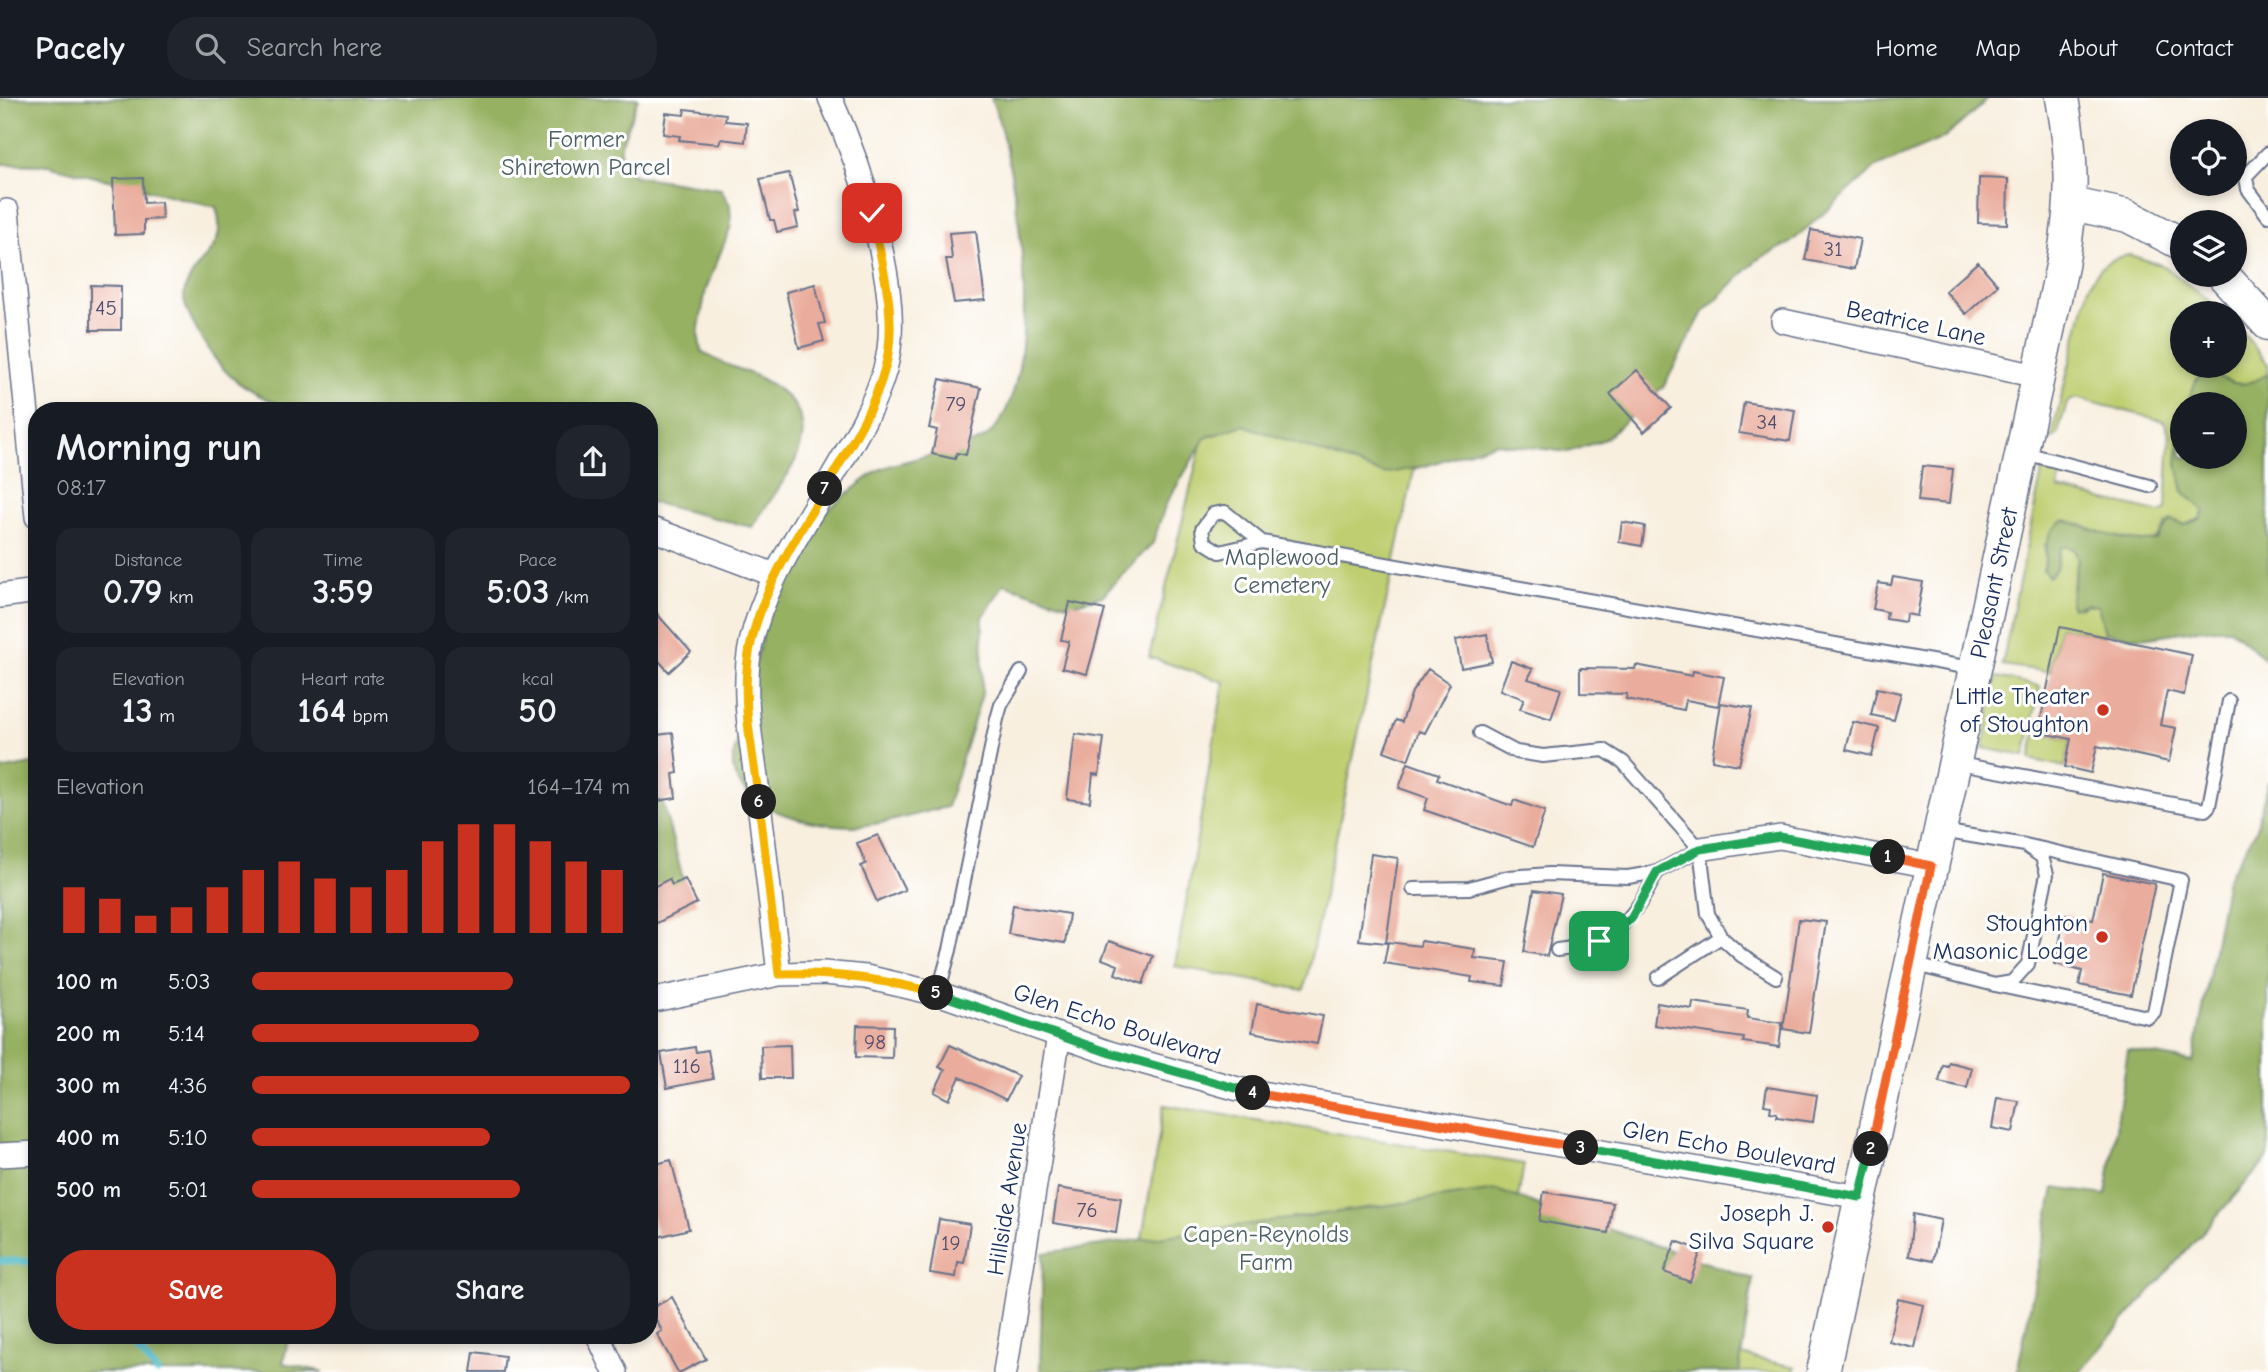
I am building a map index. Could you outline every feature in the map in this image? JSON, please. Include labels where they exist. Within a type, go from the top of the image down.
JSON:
[{"type":"main road","name":"Pleasant Street","points":[[1823,1372],[2062,266],[2072,204],[2073,170],[2062,98]]},
{"type":"main road","points":[[2072,204],[2128,216],[2170,238]]},
{"type":"main road","points":[[2236,287],[2262,311]]},
{"type":"street","points":[[779,974],[747,694],[751,644],[775,575],[867,415],[886,366],[890,337],[887,294],[872,213],[859,170],[830,98]]},
{"type":"street","points":[[7,211],[28,425]]},
{"type":"street","name":"Beatrice Lane","points":[[1783,321],[2037,376]]},
{"type":"street","points":[[658,531],[775,575]]},
{"type":"street","points":[[0,596],[28,592]]},
{"type":"street","points":[[1700,849],[1780,837],[1931,866]]},
{"type":"street","name":"Glen Echo Boulevard","points":[[658,999],[779,974],[824,972],[866,977],[938,993],[1162,1069],[1269,1096],[1860,1197]]},
{"type":"street","name":"Hillside Avenue","points":[[1006,1372],[1059,1035]]},
{"type":"street","points":[[0,1155],[28,1153]]},
{"type":"street","points":[[602,1344],[615,1372]]},
{"type":"lane","points":[[2268,153],[2246,176],[2248,189],[2268,216]]},
{"type":"lane","points":[[2021,452],[2150,486]]},
{"type":"lane","points":[[1262,542],[1226,512],[1213,514],[1202,529],[1204,542],[1220,552],[1262,542],[1976,669]]},
{"type":"lane","points":[[938,993],[950,950],[997,719],[1001,705],[1021,672]]},
{"type":"lane","points":[[1954,763],[2205,810],[2209,806],[2229,701]]},
{"type":"lane","points":[[1480,733],[1516,752],[1543,755],[1604,750],[1623,762],[1700,849],[1708,914],[1721,937],[1742,956],[1776,978]]},
{"type":"lane","points":[[1910,964],[2148,1017],[2154,1012],[2157,999],[2180,880],[2025,845],[1938,831]]},
{"type":"lane","points":[[1995,985],[2012,982],[2019,976],[2028,964],[2031,951],[2047,865],[2042,857],[2025,845]]},
{"type":"lane","points":[[1413,889],[1469,888],[1509,877],[1536,874],[1628,877],[1657,872],[1700,849]]},
{"type":"lane","points":[[1557,950],[1581,947],[1618,930],[1631,919],[1657,872]]},
{"type":"lane","points":[[1658,978],[1721,937]]},
{"type":"green space","name":"Former Shiretown Parcel","points":[[0,98],[638,98],[621,145],[621,165],[635,176],[721,189],[730,205],[731,226],[706,289],[698,333],[701,351],[760,378],[785,394],[798,412],[803,430],[800,448],[792,468],[752,527],[658,504],[658,402],[275,402],[247,388],[223,369],[203,341],[188,313],[184,293],[188,282],[212,249],[219,232],[216,207],[48,165],[0,164]]},
{"type":"green space","points":[[991,98],[1989,98],[1946,137],[1876,167],[1789,244],[1758,259],[1703,312],[1664,386],[1605,439],[1568,452],[1495,443],[1422,467],[1383,474],[1243,425],[1205,438],[1165,506],[1153,543],[1102,596],[1069,605],[1004,584],[983,617],[982,694],[947,807],[887,822],[852,826],[802,820],[769,808],[755,799],[743,788],[735,775],[733,764],[764,630],[792,547],[801,534],[823,514],[881,469],[967,445],[987,436],[1007,409],[1018,371],[1024,324],[1018,221],[1011,172]]},
{"type":"green space","points":[[2130,255],[2164,266],[2170,271],[2170,287],[2191,287],[2209,301],[2170,301],[2170,378],[2198,378],[2192,392],[2170,392],[2170,435],[2164,421],[2076,398],[2067,403],[2057,435],[2051,439],[2089,286],[2105,264]]},
{"type":"green space","points":[[2247,338],[2268,364],[2268,374],[2247,383],[2233,383],[2219,378],[2247,378]]},
{"type":"green space","points":[[2268,374],[2268,661],[2230,629],[2201,629],[2142,638],[2105,633],[2098,606],[2087,604],[2072,608],[2070,604],[2078,559],[2074,549],[2064,546],[2060,549],[2056,569],[2049,577],[2043,570],[2047,542],[2052,530],[2065,520],[2121,538],[2144,541],[2156,540],[2171,520],[2185,525],[2200,519],[2204,511],[2183,491],[2178,469],[2247,469],[2247,392],[2192,392],[2197,379],[2219,378],[2240,384]]},
{"type":"green space","name":"Maplewood Cemetery","points":[[1213,396],[1421,437],[1304,990],[1175,966],[1224,682],[1149,657]]},
{"type":"green space","points":[[2170,435],[2170,469],[2178,469],[2183,491],[2204,511],[2200,519],[2185,525],[2177,521],[2166,524],[2161,535],[2146,542],[2099,534],[2044,545],[2046,559],[2059,557],[2059,549],[2064,546],[2074,549],[2078,559],[2072,587],[2080,608],[2087,604],[2098,606],[2104,621],[2105,636],[2060,627],[2050,672],[2002,665],[2043,467],[2061,473],[2058,489],[2161,513],[2166,510]]},
{"type":"green space","points":[[1997,677],[2040,686],[2025,756],[1983,748]]},
{"type":"green space","points":[[2036,732],[2071,739],[2065,767],[2030,759]]},
{"type":"green space","points":[[28,765],[28,1344],[287,1344],[283,1363],[324,1372],[0,1372],[0,770]]},
{"type":"green space","points":[[2268,781],[2268,1158],[2079,1372],[2017,1372],[2054,1188],[2106,1195],[2128,1050],[2193,1062],[2227,879],[2256,830]]},
{"type":"green space","points":[[658,785],[688,898],[658,911]]},
{"type":"green space","name":"Capen-Reynolds Farm","points":[[1164,1105],[1524,1164],[1498,1311],[1614,1327],[1795,1367],[1794,1372],[1120,1372]]},
{"type":"green space","name":"Capen-Reynolds Farm","points":[[1496,1190],[1753,1279],[1739,1372],[1040,1372],[1043,1253]]},
{"type":"building","points":[[685,109],[726,114],[725,121],[747,123],[745,142],[721,139],[719,144],[679,140],[680,136],[663,134],[666,113],[684,115]]},
{"type":"building","points":[[789,173],[799,212],[795,213],[798,227],[777,232],[774,220],[770,220],[760,179]]},
{"type":"building","points":[[143,178],[144,203],[161,202],[162,219],[144,220],[144,234],[115,235],[113,179]]},
{"type":"building","points":[[1979,178],[2008,179],[2007,224],[1978,223]]},
{"type":"building","points":[[1811,230],[1860,239],[1854,269],[1805,260]]},
{"type":"building","points":[[976,231],[985,300],[954,303],[946,259],[952,259],[949,233]]},
{"type":"building","points":[[1978,262],[1998,285],[1966,314],[1945,291]]},
{"type":"building","points":[[815,284],[825,323],[819,324],[824,341],[799,348],[786,292]]},
{"type":"building","points":[[91,285],[121,286],[121,330],[91,330]]},
{"type":"building","points":[[1637,370],[1671,408],[1644,432],[1610,394]]},
{"type":"building","points":[[940,379],[981,388],[966,455],[957,453],[955,459],[932,454],[937,430],[929,428]]},
{"type":"building","points":[[1744,402],[1795,410],[1790,441],[1739,433]]},
{"type":"building","points":[[1922,466],[1953,469],[1949,504],[1918,501]]},
{"type":"building","points":[[1622,522],[1645,526],[1642,546],[1619,542]]},
{"type":"building","points":[[1893,577],[1923,582],[1917,616],[1906,614],[1905,622],[1886,619],[1887,612],[1873,609],[1878,583],[1891,585]]},
{"type":"building","points":[[1070,602],[1105,610],[1087,674],[1062,668],[1069,641],[1061,640]]},
{"type":"building","points":[[658,615],[691,652],[669,672],[658,660]]},
{"type":"building","name":"Little Theater of Stoughton","points":[[2060,627],[2192,655],[2184,695],[2167,691],[2160,725],[2176,728],[2169,762],[2097,746],[2091,773],[2065,767],[2071,739],[2038,732]]},
{"type":"building","points":[[1487,634],[1492,662],[1461,668],[1456,640]]},
{"type":"building","points":[[1511,661],[1533,669],[1528,679],[1561,689],[1551,719],[1520,709],[1524,699],[1500,690]]},
{"type":"building","points":[[1636,665],[1692,676],[1693,671],[1724,677],[1718,706],[1686,700],[1684,710],[1626,699],[1627,694],[1580,693],[1580,668],[1635,669]]},
{"type":"building","points":[[1428,669],[1450,684],[1425,733],[1419,731],[1408,760],[1384,751],[1396,720],[1402,722],[1412,692]]},
{"type":"building","points":[[1877,688],[1901,693],[1894,720],[1871,715]]},
{"type":"building","points":[[1721,703],[1752,708],[1739,765],[1712,760]]},
{"type":"building","points":[[1853,722],[1879,728],[1872,756],[1846,750]]},
{"type":"building","points":[[673,733],[678,773],[673,774],[676,798],[658,801],[658,735]]},
{"type":"building","points":[[1075,734],[1104,738],[1099,775],[1093,774],[1090,802],[1067,799]]},
{"type":"building","points":[[1408,763],[1439,774],[1437,779],[1512,806],[1514,800],[1545,811],[1533,847],[1424,810],[1428,798],[1399,788]]},
{"type":"building","points":[[878,835],[905,890],[877,902],[861,866],[866,864],[857,843]]},
{"type":"building","points":[[1371,854],[1398,858],[1386,943],[1359,940]]},
{"type":"building","name":"Stoughton Masonic Lodge","points":[[2103,873],[2155,884],[2131,995],[2079,985],[2082,971],[2055,964],[2065,915],[2093,920]]},
{"type":"building","points":[[669,879],[672,885],[685,879],[697,903],[658,922],[658,884]]},
{"type":"building","points":[[1534,890],[1561,894],[1547,956],[1524,952]]},
{"type":"building","points":[[1013,905],[1069,914],[1065,943],[1008,934]]},
{"type":"building","points":[[1799,919],[1826,922],[1809,1033],[1783,1029]]},
{"type":"building","points":[[1109,941],[1153,956],[1143,984],[1115,974],[1118,965],[1102,959]]},
{"type":"building","points":[[1421,941],[1475,949],[1474,958],[1508,962],[1504,986],[1471,982],[1472,977],[1384,963],[1388,942],[1420,946]]},
{"type":"building","points":[[1693,1002],[1748,1010],[1747,1018],[1782,1023],[1779,1047],[1743,1042],[1744,1038],[1654,1025],[1657,1003],[1692,1009]]},
{"type":"building","points":[[1257,1004],[1323,1016],[1317,1044],[1252,1032]]},
{"type":"building","points":[[857,1025],[893,1026],[892,1058],[856,1057]]},
{"type":"building","points":[[790,1045],[791,1078],[762,1078],[761,1046]]},
{"type":"building","points":[[950,1045],[1018,1076],[1006,1100],[960,1077],[949,1100],[934,1092],[945,1070],[939,1067]]},
{"type":"building","points":[[695,1047],[696,1052],[708,1050],[713,1079],[667,1088],[661,1053]]},
{"type":"building","points":[[1949,1062],[1972,1068],[1967,1088],[1939,1082],[1943,1065],[1948,1066]]},
{"type":"building","points":[[1767,1087],[1817,1095],[1813,1122],[1777,1117],[1777,1113],[1770,1112],[1771,1106],[1764,1105]]},
{"type":"building","points":[[1997,1098],[2019,1101],[2013,1132],[1992,1128]]},
{"type":"building","points":[[671,1160],[689,1229],[658,1237],[658,1164]]},
{"type":"building","points":[[1058,1188],[1121,1198],[1116,1233],[1053,1223]]},
{"type":"building","points":[[1544,1192],[1613,1203],[1608,1233],[1539,1221]]},
{"type":"building","points":[[1913,1214],[1941,1220],[1933,1261],[1909,1256]]},
{"type":"building","points":[[939,1219],[970,1224],[964,1263],[958,1262],[956,1277],[930,1273]]},
{"type":"building","points":[[1676,1241],[1701,1250],[1690,1282],[1664,1272]]},
{"type":"building","points":[[672,1297],[706,1359],[678,1372],[658,1336],[662,1331],[658,1324],[658,1305]]},
{"type":"building","points":[[1898,1299],[1924,1305],[1915,1348],[1889,1342]]},
{"type":"building","points":[[474,1352],[505,1356],[503,1372],[471,1372]]},
{"type":"waterway","points":[[0,1261],[28,1262]]},
{"type":"waterway","points":[[134,1344],[157,1372]]},
{"type":"place","name":"Little Theater of Stoughton","points":[[2103,710]]},
{"type":"place","name":"Stoughton Masonic Lodge","points":[[2102,937]]},
{"type":"place","name":"Joseph J. Silva Square","points":[[1828,1227]]},
{"type":"route","points":[[872,213],[888,307],[890,337],[886,366],[867,415],[775,575],[757,621],[747,670],[749,720],[779,974],[824,972],[906,985],[988,1009],[1162,1069],[1269,1096],[1752,1176],[1860,1197],[1931,866],[1780,837],[1737,841],[1700,849],[1657,872],[1631,919],[1599,941]]}]
